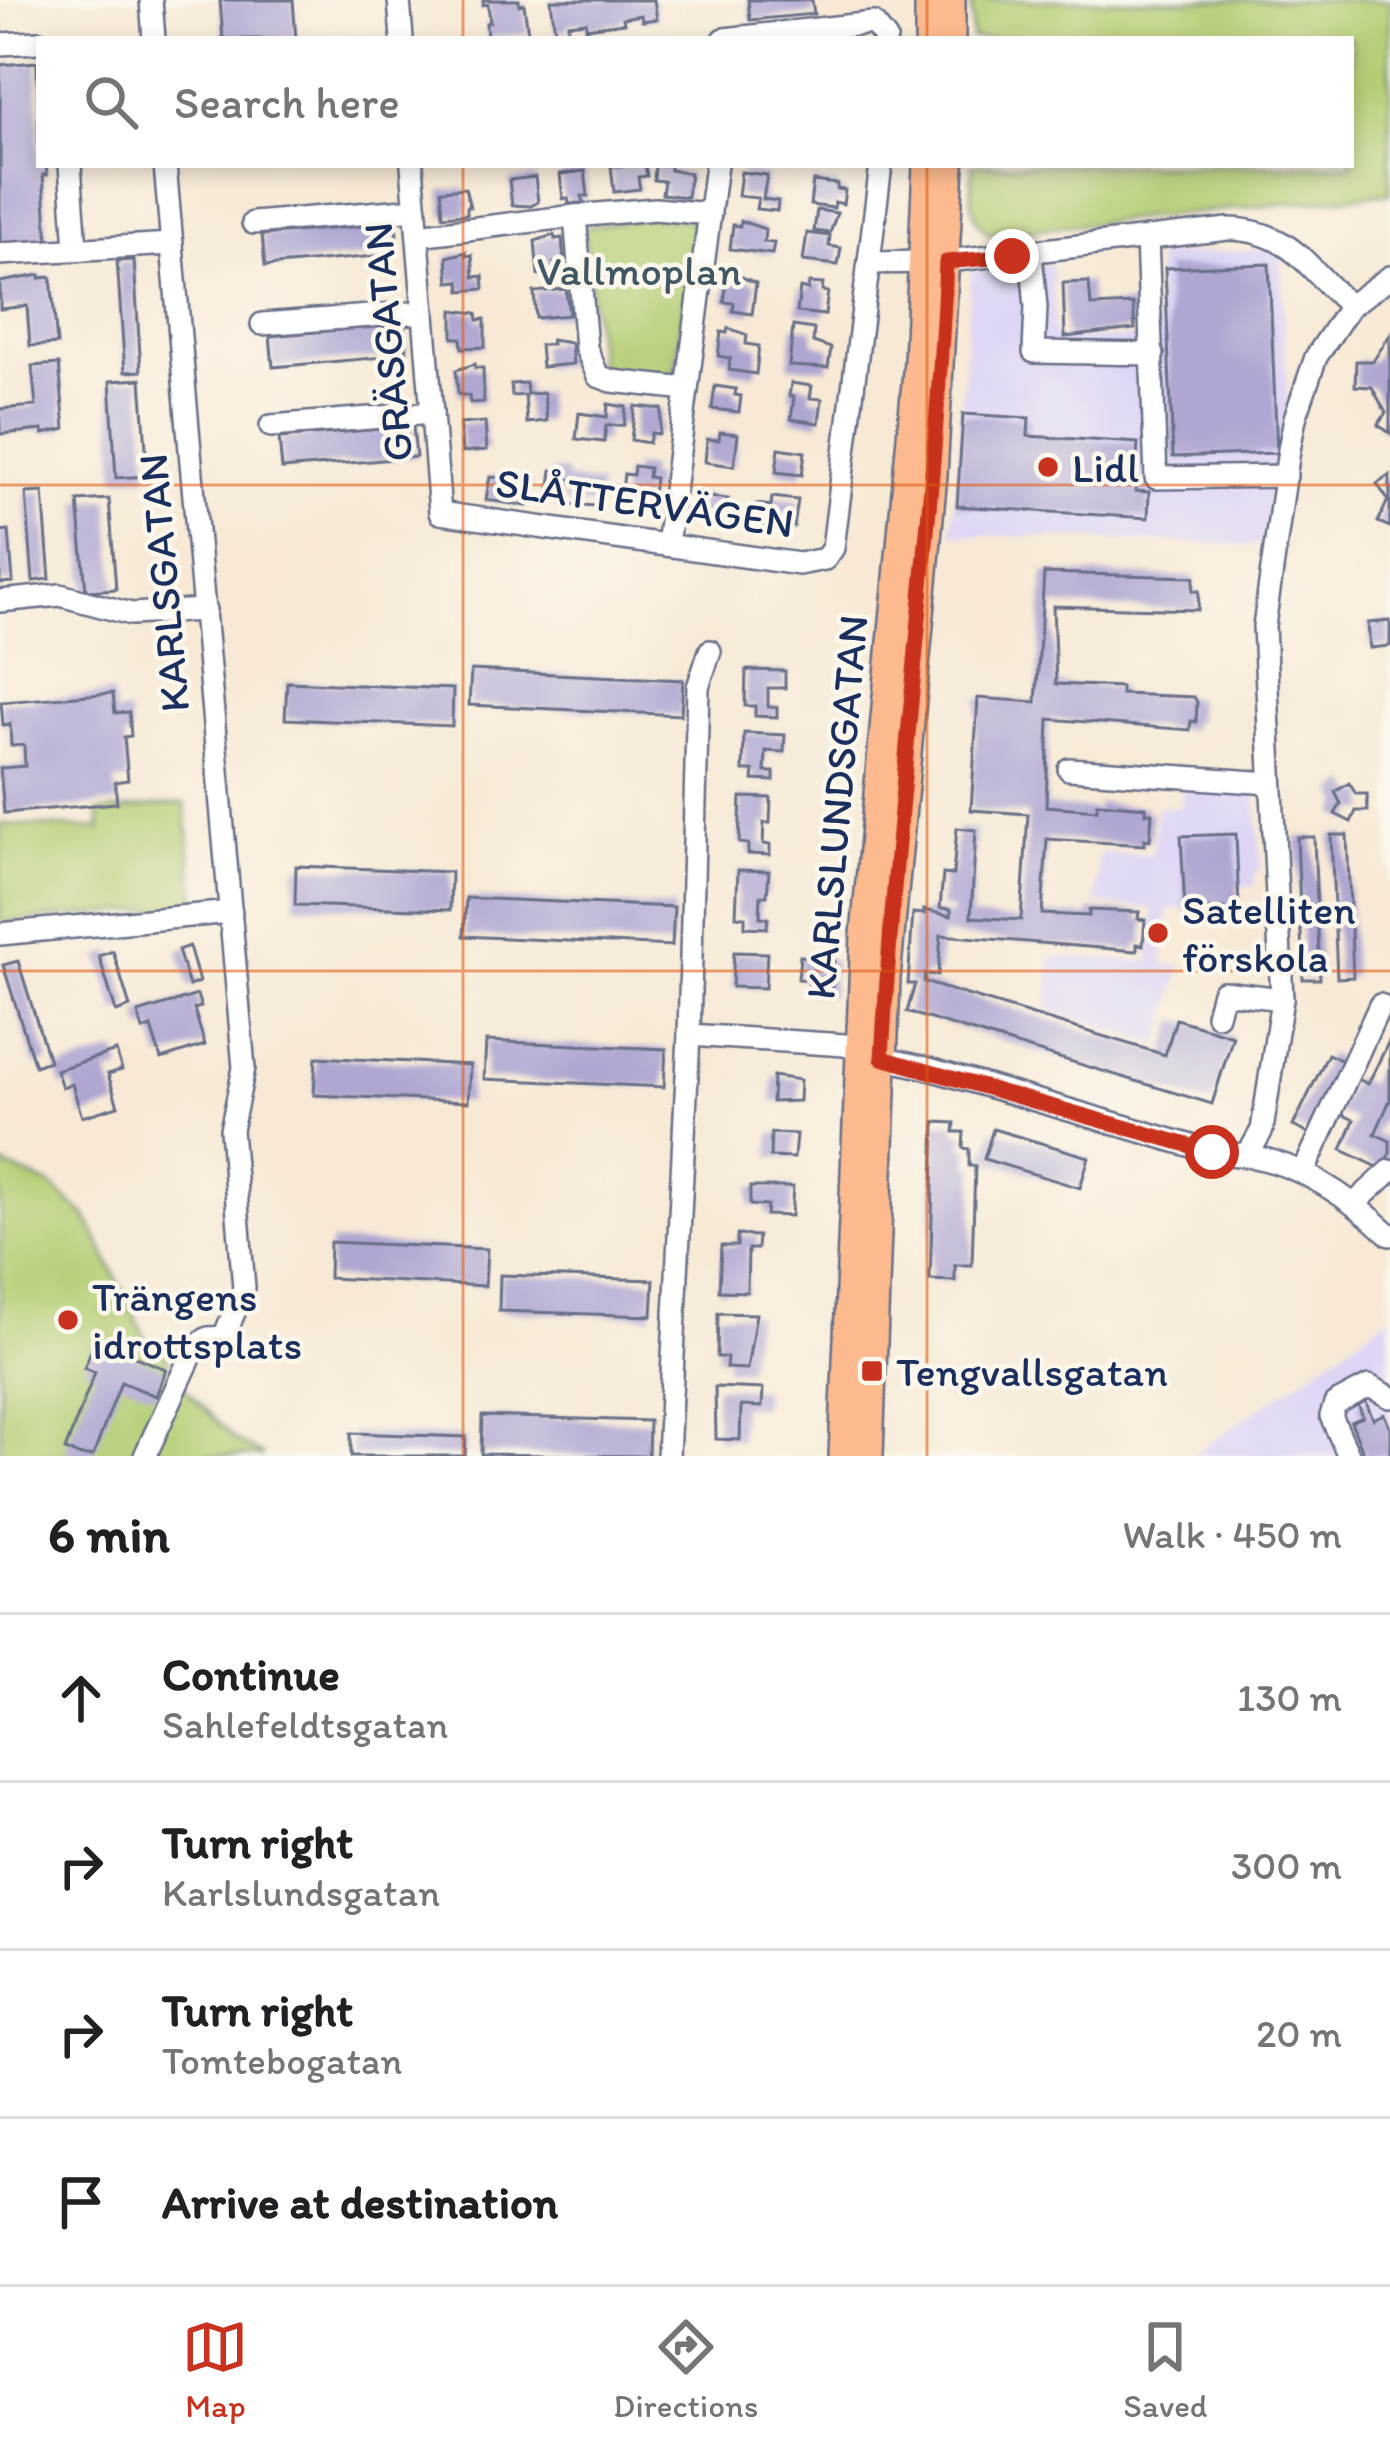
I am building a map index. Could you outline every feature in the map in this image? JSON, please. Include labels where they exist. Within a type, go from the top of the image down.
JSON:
[{"type":"main road","points":[[929,0],[929,36]]},
{"type":"main road","points":[[951,0],[951,36]]},
{"type":"main road","name":"KARLSLUNDSGATAN","points":[[927,168],[935,262]]},
{"type":"main road","name":"KARLSLUNDSGATAN","points":[[869,1456],[870,1054],[865,935],[918,361],[950,168]]},
{"type":"main road","name":"KARLSLUNDSGATAN","points":[[843,1456],[870,1054]]},
{"type":"street","points":[[151,0],[154,36]]},
{"type":"street","points":[[399,0],[402,36]]},
{"type":"street","points":[[752,36],[873,23],[884,36]]},
{"type":"street","points":[[0,44],[36,42]]},
{"type":"street","points":[[70,168],[76,248]]},
{"type":"street","name":"KARLSGATAN","points":[[145,1456],[194,1347],[208,1338],[224,1337],[244,1288],[231,1130],[244,1068],[165,168]]},
{"type":"street","name":"GRÄSGATAN","points":[[412,168],[440,512]]},
{"type":"street","points":[[667,545],[716,168]]},
{"type":"street","name":"SLÅTTERVÄGEN","points":[[440,512],[799,564],[825,559],[833,548],[881,168]]},
{"type":"street","points":[[254,223],[416,208]]},
{"type":"street","points":[[418,235],[656,209],[710,214]]},
{"type":"street","points":[[575,216],[590,364],[598,376],[612,381],[687,389]]},
{"type":"street","points":[[870,263],[1031,254],[1228,229],[1269,233],[1297,252],[1350,306]]},
{"type":"street","points":[[1147,238],[1156,478],[1286,476]]},
{"type":"street","points":[[0,254],[172,244]]},
{"type":"street","points":[[1031,254],[1034,352],[1153,354]]},
{"type":"street","points":[[1240,1155],[1256,1145],[1262,1130],[1282,998],[1264,626],[1286,476],[1305,384],[1316,357],[1350,306],[1390,277]]},
{"type":"street","points":[[262,324],[424,311]]},
{"type":"street","points":[[271,426],[432,412]]},
{"type":"street","points":[[0,601],[60,595],[131,614],[205,610]]},
{"type":"street","points":[[668,1456],[689,1035],[698,688],[710,651]]},
{"type":"street","points":[[1069,769],[1270,783]]},
{"type":"street","points":[[0,934],[231,913]]},
{"type":"street","points":[[1217,1016],[1223,992],[1282,998]]},
{"type":"street","points":[[1303,1173],[1380,1005]]},
{"type":"street","points":[[689,1035],[844,1045],[1212,1152],[1240,1155],[1303,1173],[1355,1203],[1390,1235]]},
{"type":"street","points":[[1355,1203],[1390,1171]]},
{"type":"street","points":[[1348,1456],[1331,1416],[1335,1403],[1369,1386],[1385,1403]]},
{"type":"shaded area","points":[[1281,248],[1288,416],[1267,546],[952,534],[971,270],[1052,264],[1055,339],[1158,337],[1156,256]]},
{"type":"shaded area","name":"Satelliten förskola","points":[[1183,788],[1256,792],[1261,870],[1255,871],[1255,886],[1238,887],[1239,908],[1168,909],[1163,965],[1182,966],[1160,1045],[1048,1009],[1051,956],[1149,962],[1153,909],[1095,904],[1100,852],[1152,855],[1157,807],[1181,807]]},
{"type":"shaded area","points":[[1390,1316],[1390,1456],[1190,1456],[1272,1400]]},
{"type":"green space","points":[[971,0],[1390,0],[1390,193],[991,234],[974,212],[972,168],[1354,168],[1354,36],[972,36]]},
{"type":"green space","name":"Vallmoplan","points":[[650,217],[696,222],[673,382],[599,371],[584,227]]},
{"type":"green space","points":[[185,803],[196,906],[0,922],[0,824],[100,829],[99,812]]},
{"type":"green space","name":"Trängens idrottsplats","points":[[0,1164],[50,1185],[87,1217],[149,1346],[161,1342],[166,1369],[235,1440],[264,1456],[0,1456]]},
{"type":"building","points":[[220,0],[293,0],[296,36],[223,36]]},
{"type":"building","points":[[483,0],[519,0],[519,5],[524,4],[528,33],[487,36],[488,4],[483,5]]},
{"type":"building","points":[[551,0],[654,0],[657,19],[642,21],[641,15],[623,18],[624,23],[586,28],[586,22],[568,24],[568,30],[555,32]]},
{"type":"building","points":[[748,0],[812,0],[814,14],[750,20]]},
{"type":"building","points":[[36,62],[36,168],[46,168],[48,240],[0,244],[0,65]]},
{"type":"building","points":[[611,168],[646,168],[647,176],[638,177],[640,189],[614,192]]},
{"type":"building","points":[[655,168],[690,173],[687,197],[662,194],[664,181],[654,180]]},
{"type":"building","points":[[585,171],[588,196],[582,196],[583,203],[569,204],[568,198],[563,199],[560,174]]},
{"type":"building","points":[[741,172],[767,175],[763,199],[778,201],[777,211],[756,209],[758,198],[738,196]]},
{"type":"building","points":[[535,177],[538,202],[512,205],[509,180]]},
{"type":"building","points":[[813,181],[837,184],[837,189],[845,190],[843,204],[835,202],[834,208],[810,205]]},
{"type":"building","points":[[465,188],[467,214],[443,216],[441,190]]},
{"type":"building","points":[[817,210],[837,213],[830,233],[814,231]]},
{"type":"building","points":[[741,221],[765,229],[764,242],[774,243],[772,254],[730,249],[733,225],[740,226]]},
{"type":"building","points":[[396,223],[398,254],[265,266],[262,235]]},
{"type":"building","points":[[807,233],[830,236],[829,246],[841,248],[838,265],[803,261]]},
{"type":"building","points":[[554,235],[562,238],[564,262],[554,263],[555,273],[538,275],[535,241]]},
{"type":"building","points":[[472,255],[474,277],[483,276],[484,289],[461,291],[460,281],[449,282],[447,257]]},
{"type":"building","points":[[134,260],[141,371],[125,372],[117,261]]},
{"type":"building","points":[[1269,264],[1277,453],[1173,457],[1165,268]]},
{"type":"building","points":[[737,275],[756,283],[752,314],[733,311],[734,303],[724,302],[727,279],[736,280]]},
{"type":"building","points":[[51,277],[57,344],[30,346],[27,306],[0,309],[0,282]]},
{"type":"building","points":[[1089,282],[1091,306],[1133,304],[1135,329],[1065,337],[1063,283]]},
{"type":"building","points":[[809,283],[823,284],[822,291],[828,292],[825,315],[797,312],[800,288],[808,290]]},
{"type":"building","points":[[566,289],[569,315],[536,318],[534,292]]},
{"type":"building","points":[[453,310],[477,313],[478,320],[485,319],[485,347],[462,348],[461,338],[453,338]]},
{"type":"building","points":[[404,324],[407,355],[273,367],[270,336]]},
{"type":"building","points":[[793,326],[814,329],[813,342],[831,348],[828,368],[789,366]]},
{"type":"building","points":[[728,328],[747,335],[746,344],[759,346],[756,374],[729,370],[730,358],[718,356],[721,332],[727,333]]},
{"type":"building","points":[[1390,335],[1390,433],[1378,425],[1386,413],[1372,387],[1355,386],[1356,361],[1373,361]]},
{"type":"building","points":[[551,340],[571,343],[573,364],[542,367],[540,345],[552,344]]},
{"type":"building","points":[[59,364],[65,429],[0,434],[0,409],[36,406],[32,366]]},
{"type":"building","points":[[475,364],[483,368],[484,402],[470,403],[469,396],[458,394],[456,370]]},
{"type":"building","points":[[141,379],[148,476],[116,478],[110,381]]},
{"type":"building","points":[[526,383],[527,394],[544,393],[547,421],[527,423],[525,395],[512,396],[511,384]]},
{"type":"building","points":[[791,383],[812,386],[810,398],[822,399],[819,423],[791,419]]},
{"type":"building","points":[[715,386],[736,389],[735,395],[741,396],[739,412],[712,409]]},
{"type":"building","points":[[608,404],[626,407],[624,425],[606,426],[604,442],[576,439],[579,413],[607,417]]},
{"type":"building","points":[[635,406],[662,409],[659,434],[651,433],[649,443],[631,440]]},
{"type":"building","name":"Lidl","points":[[963,414],[1029,418],[1028,436],[1138,443],[1135,491],[1149,492],[1148,518],[957,506]]},
{"type":"building","points":[[485,422],[487,450],[462,452],[460,424]]},
{"type":"building","points":[[413,426],[416,457],[282,469],[279,438]]},
{"type":"building","points":[[720,432],[738,434],[734,466],[705,462],[707,439],[719,440]]},
{"type":"building","points":[[779,448],[805,452],[802,475],[776,472]]},
{"type":"building","points":[[634,466],[649,468],[648,477],[655,478],[653,495],[644,494],[643,502],[621,499],[624,474],[633,475]]},
{"type":"building","points":[[552,470],[567,472],[566,479],[600,484],[597,506],[563,504],[564,496],[549,494]]},
{"type":"building","points":[[1390,475],[1390,527],[1378,522],[1388,500],[1377,484]]},
{"type":"building","points":[[490,476],[531,481],[527,506],[486,500]]},
{"type":"building","points":[[43,492],[50,579],[33,581],[26,493]]},
{"type":"building","points":[[701,496],[728,499],[725,522],[698,520]]},
{"type":"building","points":[[772,497],[798,500],[794,527],[754,525],[756,504],[771,506]]},
{"type":"building","points":[[109,499],[116,589],[86,591],[78,501]]},
{"type":"building","points":[[9,531],[13,582],[0,583],[0,532]]},
{"type":"building","points":[[1044,573],[1194,577],[1193,591],[1199,591],[1198,610],[1053,606],[1056,684],[1121,687],[1121,694],[1194,697],[1197,702],[1196,722],[1191,721],[1190,730],[1049,719],[1046,806],[1097,810],[1097,803],[1146,807],[1146,813],[1152,813],[1150,840],[1144,839],[1144,845],[1047,839],[1042,914],[1139,912],[1138,919],[1145,920],[1143,945],[1137,944],[1137,951],[941,935],[938,975],[925,974],[924,982],[1165,1055],[1176,1019],[1233,1036],[1212,1104],[907,1012],[915,984],[908,984],[913,913],[924,914],[924,910],[951,916],[951,909],[940,908],[943,874],[953,875],[957,828],[976,830],[971,917],[1021,920],[1028,814],[971,810],[978,698],[1036,702]]},
{"type":"building","points":[[1390,621],[1390,646],[1370,648],[1368,623]]},
{"type":"building","points":[[471,670],[683,680],[681,715],[469,705]]},
{"type":"building","points":[[746,670],[785,671],[785,688],[768,688],[768,707],[777,707],[777,717],[755,716],[755,706],[745,706]]},
{"type":"building","points":[[287,682],[453,689],[452,726],[285,719]]},
{"type":"building","points":[[113,693],[115,713],[129,712],[131,736],[124,737],[128,780],[115,782],[117,803],[4,813],[0,768],[25,766],[24,745],[11,746],[10,724],[3,725],[1,702]]},
{"type":"building","points":[[744,733],[785,735],[784,752],[766,751],[765,772],[774,772],[774,781],[753,780],[754,771],[743,771]]},
{"type":"building","points":[[1349,783],[1356,794],[1367,794],[1368,811],[1356,811],[1351,822],[1335,814],[1341,804],[1335,792]]},
{"type":"building","points":[[741,797],[771,798],[763,844],[770,845],[770,855],[748,854],[748,844],[739,843]]},
{"type":"building","points":[[1236,834],[1239,908],[1185,911],[1181,836]]},
{"type":"building","points":[[1331,835],[1347,835],[1353,977],[1337,978]]},
{"type":"building","points":[[1297,837],[1314,837],[1320,979],[1303,979]]},
{"type":"building","points":[[296,866],[451,872],[450,910],[295,905]]},
{"type":"building","points":[[738,870],[769,871],[760,917],[768,918],[767,928],[745,927],[745,917],[736,916]]},
{"type":"building","points":[[466,898],[674,907],[672,946],[464,936]]},
{"type":"building","points":[[189,946],[199,982],[189,986],[178,950]]},
{"type":"building","points":[[113,951],[130,1007],[116,1012],[99,956]]},
{"type":"building","points":[[734,952],[767,953],[765,988],[732,987]]},
{"type":"building","points":[[800,956],[834,960],[831,996],[808,993],[809,980],[798,979]]},
{"type":"building","points":[[18,961],[49,1061],[35,1066],[3,965]]},
{"type":"building","points":[[197,995],[201,1007],[194,1009],[205,1045],[161,1059],[151,1027],[143,1030],[138,1013]]},
{"type":"building","points":[[1390,1039],[1390,1100],[1375,1134],[1390,1141],[1382,1169],[1342,1150],[1354,1120],[1337,1112],[1354,1077],[1368,1084]]},
{"type":"building","points":[[486,1041],[666,1049],[664,1087],[484,1079]]},
{"type":"building","points":[[116,1051],[122,1070],[108,1074],[118,1106],[82,1117],[72,1084],[62,1087],[56,1070]]},
{"type":"building","points":[[1328,1054],[1345,1062],[1310,1134],[1293,1126]]},
{"type":"building","points":[[316,1057],[470,1065],[468,1102],[314,1095]]},
{"type":"building","points":[[773,1076],[800,1080],[799,1101],[772,1102]]},
{"type":"building","points":[[935,1122],[955,1123],[954,1132],[964,1132],[963,1148],[969,1149],[969,1166],[975,1166],[972,1265],[955,1265],[955,1281],[930,1280]]},
{"type":"building","points":[[993,1129],[1089,1157],[1080,1188],[984,1159]]},
{"type":"building","points":[[771,1133],[796,1134],[794,1158],[770,1157]]},
{"type":"building","points":[[750,1187],[793,1187],[791,1216],[766,1215],[767,1206],[750,1205]]},
{"type":"building","points":[[737,1235],[758,1236],[757,1249],[748,1249],[747,1292],[719,1291],[721,1246],[737,1246]]},
{"type":"building","points":[[330,1242],[487,1249],[485,1286],[329,1278]]},
{"type":"building","points":[[500,1275],[654,1280],[652,1316],[499,1311]]},
{"type":"building","points":[[718,1313],[756,1314],[747,1369],[726,1368],[727,1357],[717,1357]]},
{"type":"building","points":[[95,1341],[166,1369],[156,1396],[121,1382],[93,1456],[81,1456],[65,1450],[95,1372],[84,1368]]},
{"type":"building","points":[[715,1387],[763,1389],[762,1407],[741,1406],[740,1440],[716,1439]]},
{"type":"building","points":[[1365,1400],[1373,1419],[1384,1414],[1390,1428],[1390,1456],[1365,1456],[1351,1422],[1363,1417],[1358,1404]]},
{"type":"building","points":[[482,1416],[649,1421],[648,1456],[481,1454]]},
{"type":"building","points":[[351,1433],[466,1437],[465,1456],[351,1456]]},
{"type":"place","name":"Lidl","points":[[1048,467]]},
{"type":"place","name":"Satelliten förskola","points":[[1158,933]]},
{"type":"place","name":"Trängens idrottsplats","points":[[68,1320]]},
{"type":"place","name":"Tengvallsgatan","points":[[872,1371]]},
{"type":"route","points":[[1012,256],[946,262],[933,475],[900,806],[882,1058],[1212,1152]]}]
